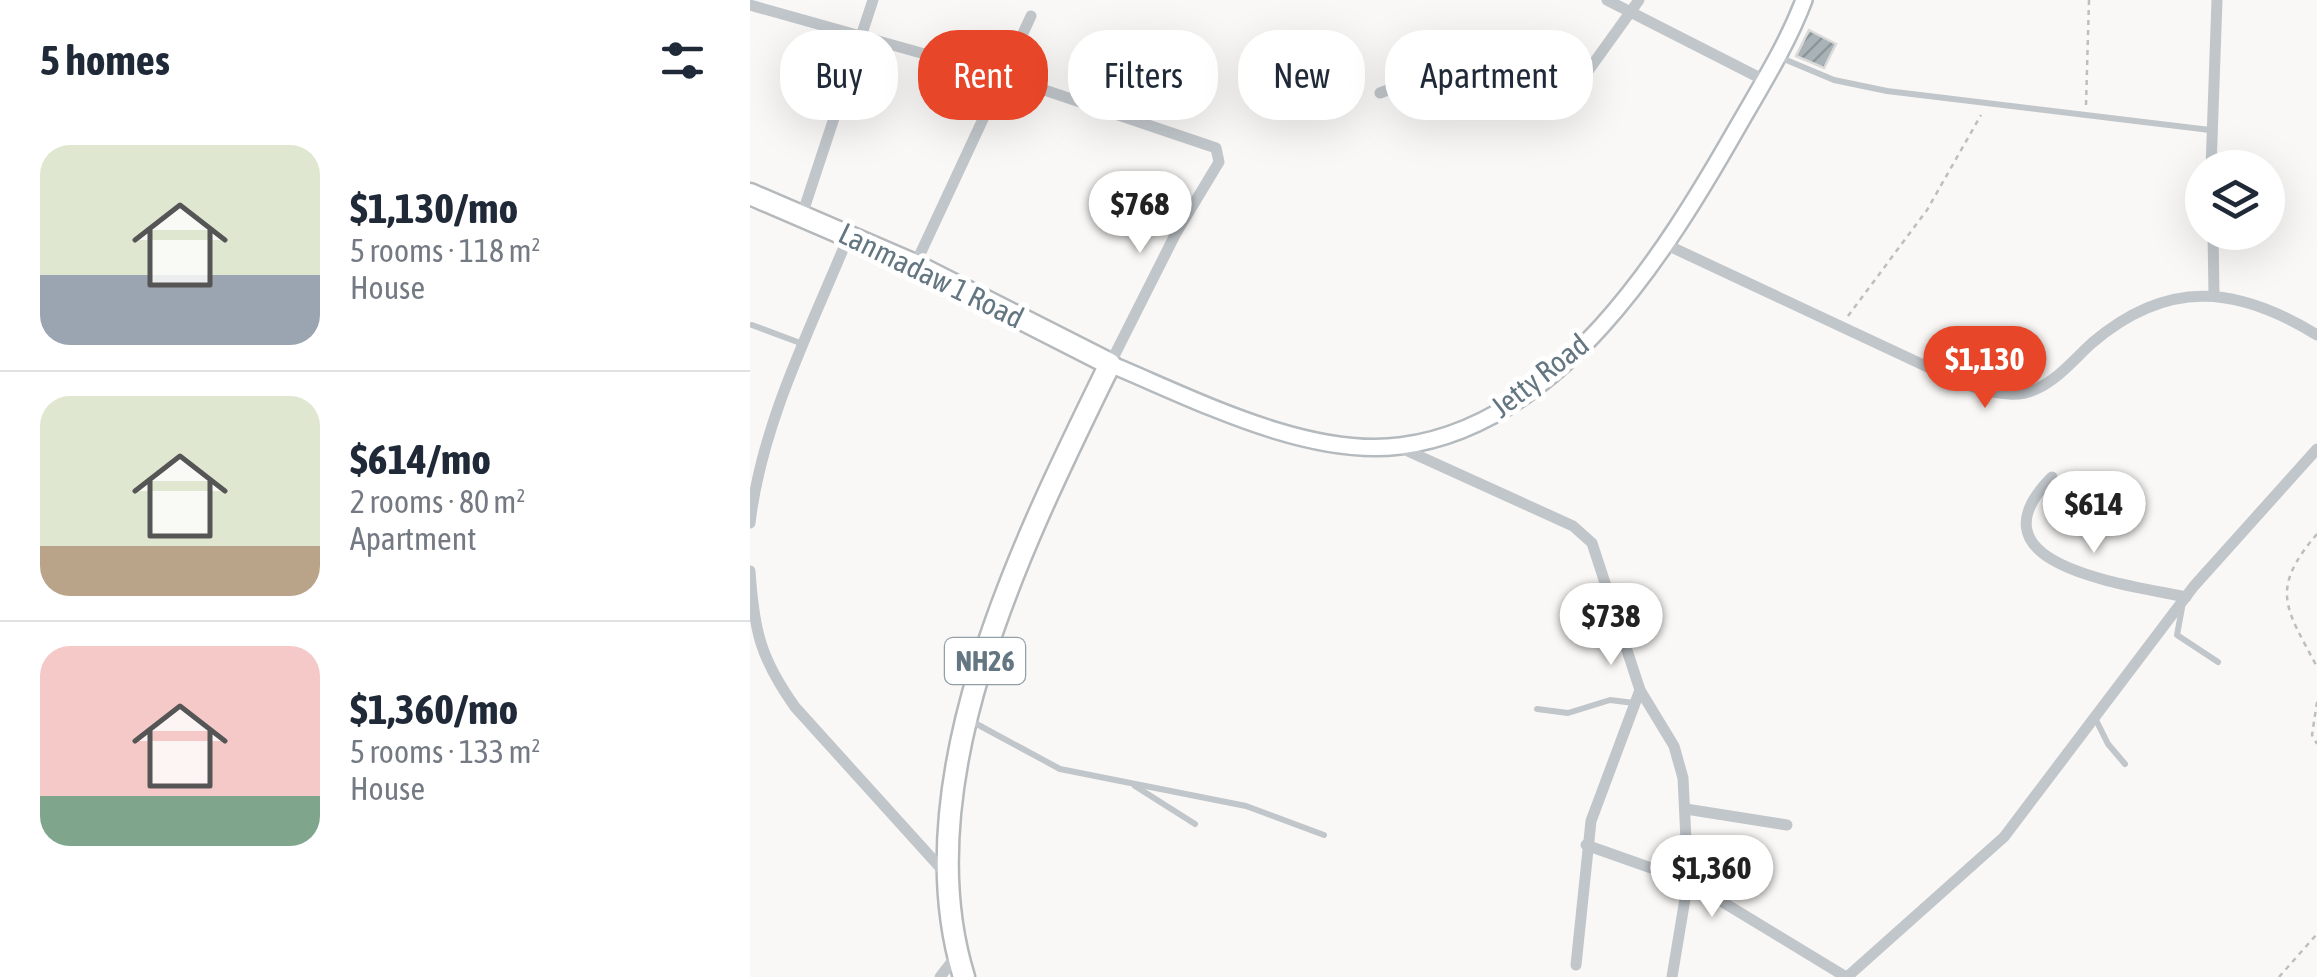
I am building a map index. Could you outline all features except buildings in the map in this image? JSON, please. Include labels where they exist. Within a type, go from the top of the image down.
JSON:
[{"type":"highway","name":"Lanmadaw 1 Road","points":[[750,194],[914,265],[1110,364]]},
{"type":"highway","name":"NH26","points":[[964,977],[947,874],[956,773],[967,720],[1018,567],[1110,364]]},
{"type":"street","points":[[863,30],[873,0]]},
{"type":"street","points":[[1607,0],[1764,80]]},
{"type":"street","points":[[1380,93],[1442,70],[1501,70],[1573,79],[1588,71],[1639,0]]},
{"type":"street","name":"Jetty Road","points":[[1110,364],[1299,436],[1337,445],[1399,446],[1439,438],[1482,420],[1523,395],[1592,337],[1667,245],[1778,57],[1804,0]]},
{"type":"street","points":[[2211,150],[2217,0]]},
{"type":"street","points":[[750,6],[846,30]]},
{"type":"street","points":[[1025,30],[1032,16]]},
{"type":"street","points":[[1048,91],[1210,144],[1220,154],[1110,364]]},
{"type":"street","points":[[802,215],[833,120]]},
{"type":"street","points":[[914,265],[982,120]]},
{"type":"street","points":[[750,523],[762,457],[849,235]]},
{"type":"street","points":[[1667,245],[1964,384],[2007,394],[2025,393],[2051,381],[2117,323],[2144,307],[2214,295],[2266,307],[2317,335]]},
{"type":"street","points":[[2213,250],[2214,295]]},
{"type":"street","points":[[1399,446],[1587,536],[1638,696],[1674,746],[1686,809],[1688,881],[1672,977]]},
{"type":"street","points":[[1586,844],[1688,881],[1847,977],[2004,837],[2186,597],[2317,449]]},
{"type":"street","points":[[2052,478],[2036,493],[2027,512],[2030,534],[2051,563],[2074,573],[2186,597]]},
{"type":"street","points":[[750,571],[754,626],[774,678],[795,707],[947,874]]},
{"type":"street","points":[[1576,965],[1586,844],[1638,696]]},
{"type":"street","points":[[1686,809],[1786,825]]},
{"type":"street","points":[[940,977],[958,955]]},
{"type":"lane","points":[[1778,57],[1834,80],[1887,92],[1988,100],[2210,130]]},
{"type":"lane","points":[[752,325],[804,344]]},
{"type":"lane","points":[[2186,597],[2177,635],[2218,662]]},
{"type":"lane","points":[[1537,709],[1568,713],[1638,696]]},
{"type":"lane","points":[[2094,715],[2108,744],[2125,764]]},
{"type":"lane","points":[[967,720],[1060,769],[1246,806],[1324,835]]},
{"type":"lane","points":[[1130,782],[1195,824]]},
{"type":"path","points":[[2086,112],[2089,0]]},
{"type":"path","points":[[1840,326],[1927,210],[1988,100]]},
{"type":"path","points":[[2317,534],[2292,570],[2284,591],[2286,610],[2317,667]]},
{"type":"path","points":[[2317,702],[2312,735],[2317,744]]},
{"type":"path","points":[[2278,977],[2317,934]]}]
